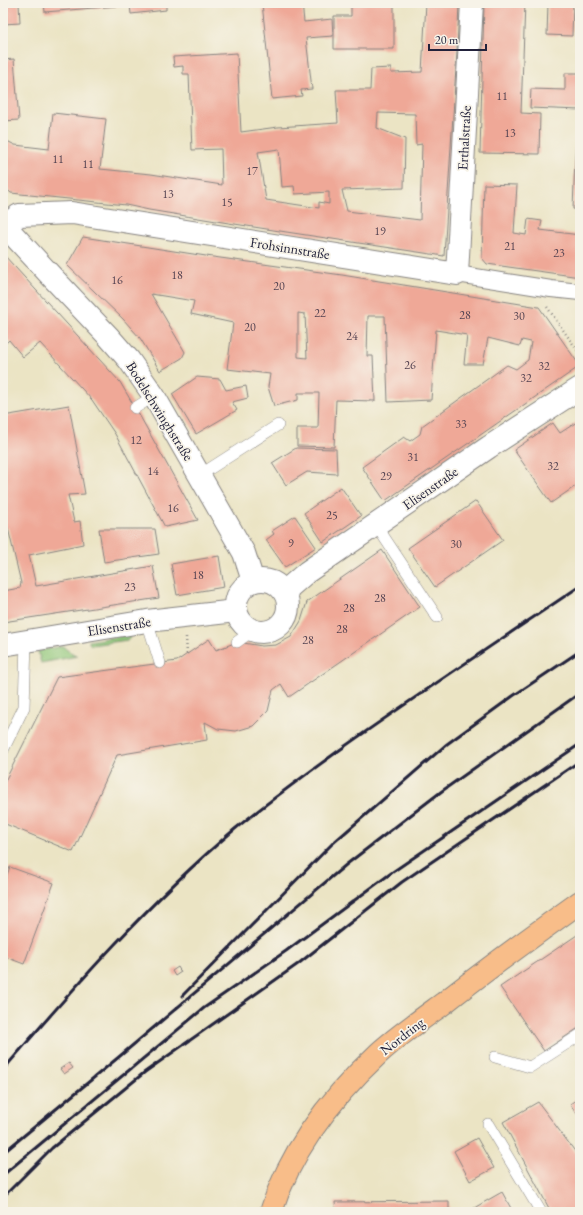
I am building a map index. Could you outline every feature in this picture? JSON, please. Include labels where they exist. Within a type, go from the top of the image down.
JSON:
[{"type":"main road","name":"Nordring","points":[[271,1212],[274,1202],[293,1162],[317,1124],[345,1088],[380,1052],[489,968],[580,902]]},
{"type":"street","name":"Erthalstraße","points":[[457,274],[472,3]]},
{"type":"street","name":"Frohsinnstraße","points":[[4,225],[19,215],[72,213],[533,286],[580,292]]},
{"type":"street","name":"Bodelschwinghstraße","points":[[4,225],[129,360],[154,396],[244,553],[253,581]]},
{"type":"street","name":"Elisenstraße","points":[[284,592],[307,572],[489,447],[580,388]]},
{"type":"street","points":[[264,580],[276,584],[284,592],[288,604],[287,611],[282,622],[265,631],[245,636],[242,623],[236,611],[239,593],[247,584],[253,581],[264,580]]},
{"type":"street","name":"Elisenstraße","points":[[3,645],[150,631],[236,611]]},
{"type":"lane","points":[[136,408],[154,396]]},
{"type":"lane","points":[[200,475],[278,425]]},
{"type":"lane","points":[[376,525],[437,617]]},
{"type":"lane","points":[[150,631],[160,663]]},
{"type":"lane","points":[[3,750],[24,707],[26,642]]},
{"type":"lane","points":[[495,1057],[530,1067],[580,1035]]},
{"type":"lane","points":[[488,1124],[541,1212]]},
{"type":"path","points":[[533,286],[580,354]]},
{"type":"green space","points":[[128,635],[130,638],[127,640],[91,645],[89,643],[89,641]]},
{"type":"green space","points":[[63,646],[77,656],[41,663],[38,651]]},
{"type":"building","points":[[3,3],[19,3],[20,23],[3,24]]},
{"type":"building","points":[[44,3],[166,3],[166,10],[131,14],[130,5],[45,12]]},
{"type":"building","points":[[262,3],[302,3],[304,22],[332,19],[333,36],[306,38],[312,89],[301,90],[302,96],[272,99]]},
{"type":"building","points":[[351,3],[394,3],[394,49],[334,49],[334,16],[351,16]]},
{"type":"building","points":[[426,3],[459,3],[444,256],[247,226],[126,205],[11,193],[3,186],[3,139],[15,145],[49,149],[53,113],[106,119],[100,169],[151,174],[222,185],[221,149],[192,150],[189,74],[183,74],[183,66],[174,67],[173,57],[237,53],[241,132],[278,127],[338,123],[336,90],[370,90],[371,69],[391,68],[391,73],[422,72]],"holes":[[[378,113],[415,114],[416,145],[422,144],[420,220],[347,211],[342,190],[404,188],[405,139],[377,128]],[[279,149],[282,187],[294,186],[295,194],[329,192],[329,204],[319,202],[319,208],[266,200],[258,152]]]},
{"type":"building","points":[[484,3],[525,3],[521,113],[540,114],[539,154],[480,153]]},
{"type":"building","points":[[548,3],[573,3],[572,36],[547,35]]},
{"type":"building","points":[[14,59],[19,120],[3,121],[3,60]]},
{"type":"building","points":[[565,73],[580,73],[580,110],[530,108],[531,89],[565,90]]},
{"type":"building","points":[[576,133],[580,133],[580,210],[573,209]]},
{"type":"building","points":[[484,184],[517,185],[514,233],[526,235],[528,219],[542,221],[540,230],[580,235],[580,277],[487,264],[482,258]]},
{"type":"building","points":[[83,237],[342,275],[539,307],[580,366],[385,501],[362,467],[404,437],[410,441],[420,434],[422,426],[507,365],[516,369],[528,360],[531,342],[522,340],[520,346],[488,338],[483,364],[464,364],[467,335],[436,330],[431,400],[388,402],[385,316],[368,316],[367,356],[373,356],[375,401],[336,400],[334,447],[297,446],[297,428],[318,428],[319,393],[298,393],[298,400],[274,406],[268,387],[270,374],[227,369],[233,323],[191,314],[194,301],[151,294],[185,352],[182,358],[160,371],[140,338],[123,319],[67,265]],"holes":[[[298,313],[305,314],[307,358],[298,357]]]},
{"type":"building","points":[[4,255],[120,382],[198,520],[165,527],[115,434],[92,400],[40,343],[23,357],[9,340],[3,346]]},
{"type":"building","points":[[197,377],[220,379],[226,390],[246,386],[248,398],[232,402],[237,410],[196,434],[172,394]]},
{"type":"building","points":[[69,405],[85,494],[68,495],[74,522],[80,521],[83,544],[29,555],[36,586],[153,566],[159,598],[3,622],[3,591],[20,588],[21,583],[8,528],[3,528],[3,416]]},
{"type":"building","points":[[580,420],[580,483],[551,503],[514,450],[553,423],[560,433]]},
{"type":"building","points":[[296,448],[336,449],[337,474],[307,472],[286,485],[272,463]]},
{"type":"building","points":[[341,487],[361,516],[323,542],[304,513]]},
{"type":"building","points":[[476,501],[503,540],[435,587],[408,548]]},
{"type":"building","points":[[295,516],[316,547],[285,567],[266,540],[274,534],[272,531]]},
{"type":"building","points":[[99,529],[155,529],[159,554],[104,562]]},
{"type":"building","points":[[382,550],[420,607],[289,697],[281,684],[273,690],[268,711],[253,726],[236,731],[218,729],[205,722],[207,740],[117,755],[73,852],[3,823],[3,785],[57,677],[177,661],[209,639],[216,650],[237,642],[262,646],[276,645],[291,637],[301,621],[307,602]]},
{"type":"building","points":[[219,556],[224,587],[177,595],[171,564]]},
{"type":"building","points":[[10,867],[54,883],[24,964],[3,956],[3,885]]},
{"type":"building","points":[[580,933],[580,1027],[544,1051],[500,987]]},
{"type":"building","points":[[178,967],[181,972],[175,976],[172,971]]},
{"type":"building","points":[[69,1063],[73,1068],[64,1074],[60,1069]]},
{"type":"building","points":[[580,1097],[580,1118],[570,1104]]},
{"type":"building","points":[[538,1102],[580,1158],[580,1212],[551,1212],[503,1122]]},
{"type":"building","points":[[477,1138],[494,1168],[470,1181],[454,1151]]},
{"type":"building","points":[[502,1192],[513,1212],[477,1212],[474,1208]]},
{"type":"building","points":[[449,1201],[449,1212],[336,1212],[335,1202]]},
{"type":"railway","points":[[3,1070],[114,945],[203,857],[235,829],[274,798],[341,749],[580,586]]},
{"type":"railway","points":[[182,996],[332,844],[447,744],[513,696],[580,651]]},
{"type":"railway","points":[[3,1153],[347,864],[442,791],[580,693]]},
{"type":"railway","points":[[3,1175],[204,1008],[286,951],[394,871],[580,744]]},
{"type":"railway","points":[[3,1197],[52,1148],[145,1072],[298,964],[402,882],[580,761]]}]
